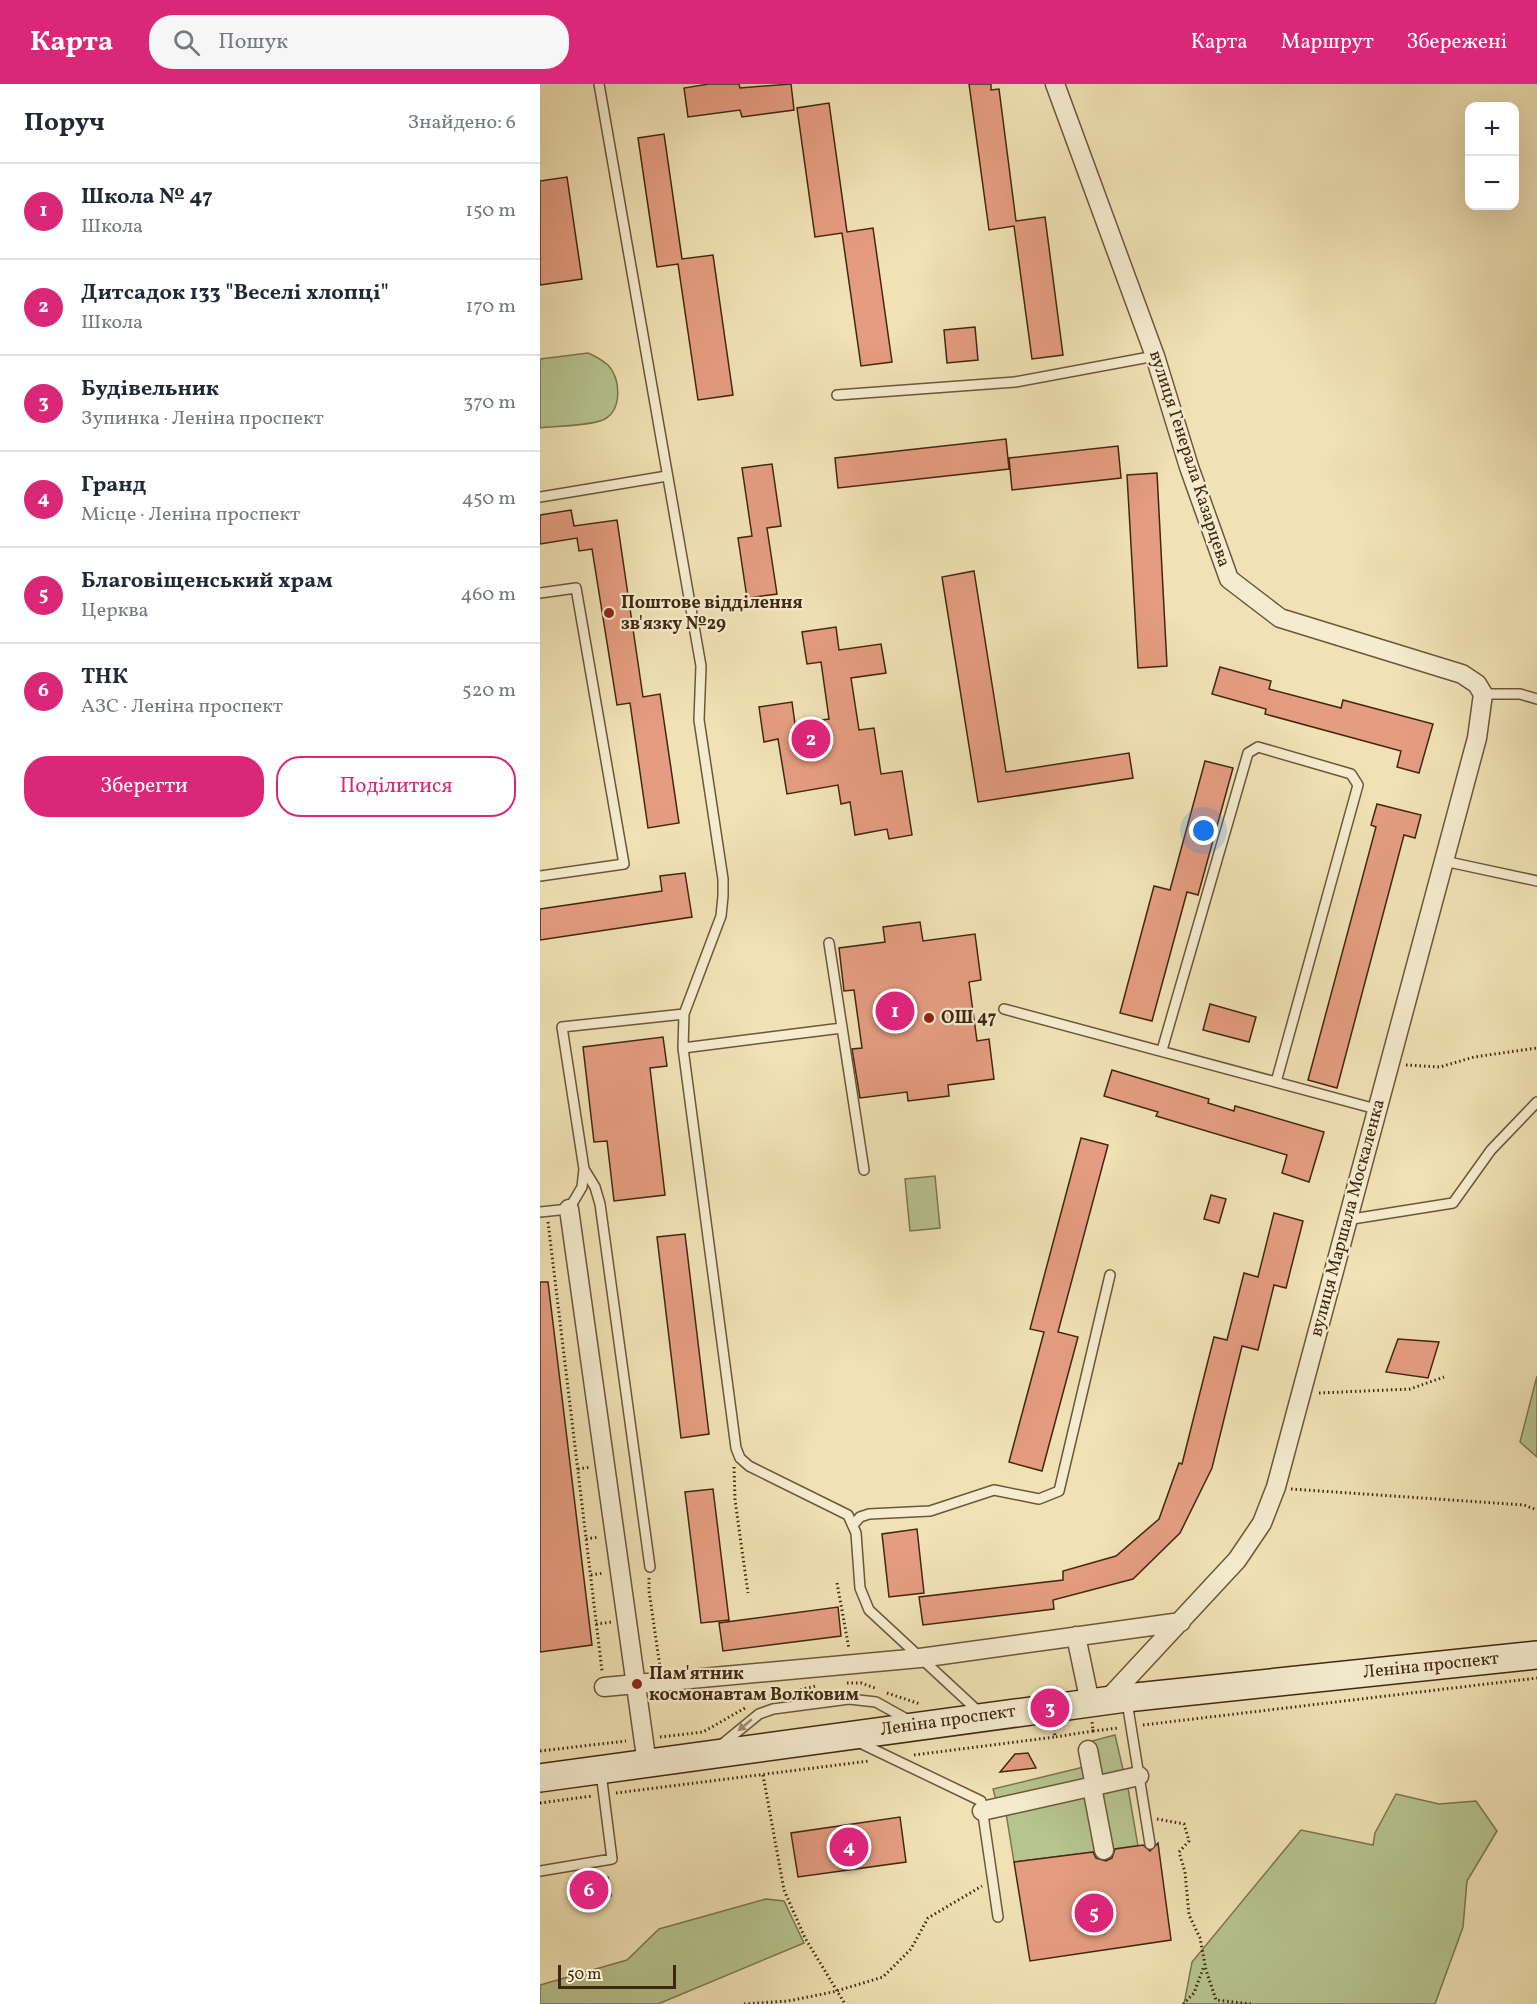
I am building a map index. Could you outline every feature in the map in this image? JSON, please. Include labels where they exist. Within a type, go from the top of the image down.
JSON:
[{"type":"main road","name":"Леніна проспект","points":[[540,1778],[603,1786],[646,1764],[918,1724],[1107,1700],[1537,1655]]},
{"type":"street","name":"вулиця Генерала Казарцева","points":[[1055,84],[1155,356],[1188,466],[1229,579],[1280,618],[1462,674],[1480,689]]},
{"type":"street","name":"вулиця Маршала Москаленка","points":[[1107,1700],[1181,1622],[1250,1542],[1262,1523],[1276,1487],[1477,738],[1480,689]]},
{"type":"street","points":[[570,1209],[646,1764]]},
{"type":"street","points":[[604,1687],[920,1658],[1181,1622]]},
{"type":"street","points":[[1076,1636],[1107,1700]]},
{"type":"street","points":[[1088,1750],[1104,1850]]},
{"type":"street","points":[[982,1811],[1139,1776]]},
{"type":"lane","points":[[598,84],[702,666],[699,720],[723,879],[721,916],[684,1014],[683,1048],[736,1448],[740,1458],[749,1466],[848,1515],[854,1524],[863,1599],[874,1616],[984,1716]]},
{"type":"lane","points":[[837,395],[1015,382],[1155,356]]},
{"type":"lane","points":[[540,497],[668,476]]},
{"type":"lane","points":[[540,593],[576,588],[624,864],[540,876]]},
{"type":"lane","points":[[1480,689],[1520,694],[1537,699]]},
{"type":"lane","points":[[1162,1050],[1248,753],[1258,747],[1351,774],[1358,785],[1276,1082]]},
{"type":"lane","points":[[1444,861],[1537,881]]},
{"type":"lane","points":[[829,943],[864,1170]]},
{"type":"lane","points":[[1004,1009],[1376,1109]]},
{"type":"lane","points":[[543,1212],[570,1209],[582,1187],[584,1169],[562,1027],[684,1014]]},
{"type":"lane","points":[[683,1048],[842,1028]]},
{"type":"lane","points":[[1346,1220],[1453,1203],[1491,1150],[1537,1102]]},
{"type":"lane","points":[[584,1169],[595,1186],[600,1204],[650,1567]]},
{"type":"lane","points":[[854,1524],[860,1517],[869,1514],[946,1508],[994,1490],[1039,1499],[1059,1491],[1110,1275]]},
{"type":"lane","points":[[709,1756],[759,1714],[773,1709],[849,1699],[866,1699],[918,1724]]},
{"type":"lane","points":[[1107,1700],[1139,1776],[1150,1844]]},
{"type":"lane","points":[[845,1735],[981,1801],[998,1917]]},
{"type":"lane","points":[[540,1871],[612,1859],[603,1786]]},
{"type":"path","points":[[1389,1062],[1421,1067],[1440,1066],[1537,1048]]},
{"type":"path","points":[[543,1212],[604,1687]]},
{"type":"path","points":[[1302,1393],[1410,1389],[1444,1377]]},
{"type":"path","points":[[736,1448],[733,1479],[748,1593]]},
{"type":"path","points":[[1276,1487],[1524,1506],[1537,1510]]},
{"type":"path","points":[[650,1567],[649,1591],[663,1681]]},
{"type":"path","points":[[837,1583],[851,1665],[844,1683]]},
{"type":"path","points":[[1140,1725],[1537,1678]]},
{"type":"path","points":[[1093,1731],[1128,1727]]},
{"type":"path","points":[[903,1756],[1055,1737]]},
{"type":"path","points":[[540,1803],[603,1786],[879,1760]]},
{"type":"path","points":[[763,1775],[784,1890],[805,1938],[845,2004]]},
{"type":"path","points":[[1146,1820],[1164,1819],[1184,1824],[1189,1841],[1179,1852],[1185,1872],[1189,1915],[1200,1938],[1204,1964],[1216,2000],[1251,2004]]},
{"type":"path","points":[[744,2004],[788,2001],[837,1991],[883,1977],[911,1950],[928,1918],[993,1879]]},
{"type":"path","points":[[1183,2004],[1194,1993],[1204,1964]]},
{"type":"green space","points":[[588,353],[606,363],[615,378],[618,394],[611,414],[599,421],[540,428],[540,359]]},
{"type":"green space","points":[[935,1176],[940,1228],[910,1231],[905,1179]]},
{"type":"green space","points":[[1537,1376],[1537,1457],[1520,1442]]},
{"type":"green space","points":[[1115,1735],[1125,1778],[1097,1785],[1092,1741]]},
{"type":"green space","points":[[1084,1767],[1088,1782],[996,1800],[993,1789]]},
{"type":"green space","points":[[1127,1782],[1138,1846],[1106,1850],[1094,1789]]},
{"type":"green space","points":[[1090,1788],[1100,1851],[1014,1862],[1005,1807]]},
{"type":"green space","points":[[1396,1794],[1439,1804],[1476,1801],[1497,1831],[1467,1881],[1463,1927],[1435,2004],[1184,2004],[1192,1962],[1301,1830],[1373,1845],[1375,1833]]},
{"type":"green space","points":[[766,1899],[784,1901],[804,1943],[658,2004],[540,2004],[540,1985],[627,1960],[659,1929]]},
{"type":"building","points":[[709,84],[739,84],[740,88],[791,84],[794,110],[742,117],[740,110],[688,117],[684,88]]},
{"type":"building","points":[[969,84],[991,84],[991,90],[999,89],[1016,221],[1045,217],[1063,355],[1032,359],[1014,226],[989,230]]},
{"type":"building","points":[[829,103],[847,232],[873,228],[892,362],[861,366],[842,233],[815,237],[797,108]]},
{"type":"building","points":[[664,134],[682,259],[713,255],[733,395],[698,400],[678,264],[657,267],[638,138]]},
{"type":"building","points":[[567,177],[582,279],[540,285],[540,181]]},
{"type":"building","points":[[975,327],[978,360],[947,363],[944,330]]},
{"type":"building","points":[[1006,439],[1009,469],[838,488],[835,458]]},
{"type":"building","points":[[1118,446],[1121,478],[1012,490],[1009,458]]},
{"type":"building","points":[[772,464],[781,526],[767,528],[777,594],[747,598],[738,538],[752,536],[742,468]]},
{"type":"building","points":[[1157,473],[1167,666],[1138,668],[1127,475]]},
{"type":"building","points":[[571,510],[574,526],[617,520],[643,697],[660,694],[679,823],[648,828],[630,703],[617,705],[592,549],[579,551],[577,538],[540,544],[540,515]]},
{"type":"building","points":[[974,571],[1006,772],[1129,753],[1133,778],[978,802],[942,577]]},
{"type":"building","points":[[836,627],[839,650],[881,644],[886,673],[851,678],[859,730],[874,728],[881,774],[902,771],[912,835],[889,839],[887,829],[855,835],[850,802],[841,804],[838,785],[787,794],[778,739],[764,742],[759,707],[792,702],[795,724],[829,719],[821,662],[807,664],[802,632]]},
{"type":"building","points":[[1220,667],[1271,681],[1269,689],[1341,708],[1343,700],[1433,724],[1419,773],[1397,767],[1401,751],[1265,714],[1266,709],[1212,694]]},
{"type":"building","points":[[1205,761],[1233,768],[1198,895],[1187,892],[1152,1021],[1120,1013],[1154,886],[1170,890]]},
{"type":"building","points":[[1377,804],[1421,815],[1415,838],[1404,835],[1337,1088],[1308,1080],[1376,827],[1371,825]]},
{"type":"building","points":[[685,873],[692,917],[540,940],[540,909],[662,891],[660,876]]},
{"type":"building","points":[[920,922],[923,941],[975,934],[981,980],[969,982],[977,1041],[989,1039],[994,1079],[948,1085],[949,1096],[908,1101],[907,1092],[860,1098],[852,1049],[862,1048],[854,990],[844,991],[839,948],[885,942],[883,927]]},
{"type":"building","points":[[1210,1004],[1256,1017],[1249,1042],[1203,1030]]},
{"type":"building","points":[[663,1037],[667,1066],[650,1068],[665,1195],[614,1201],[607,1141],[594,1142],[583,1047]]},
{"type":"building","points":[[1112,1070],[1209,1099],[1208,1103],[1234,1111],[1235,1106],[1324,1132],[1309,1182],[1282,1173],[1287,1155],[1156,1116],[1158,1112],[1104,1096]]},
{"type":"building","points":[[1081,1138],[1108,1145],[1058,1332],[1078,1337],[1042,1471],[1009,1462],[1044,1332],[1030,1329]]},
{"type":"building","points":[[1211,1195],[1226,1199],[1219,1223],[1204,1219]]},
{"type":"building","points":[[1274,1213],[1303,1221],[1286,1288],[1274,1285],[1258,1350],[1242,1346],[1212,1468],[1180,1533],[1133,1579],[1053,1600],[1054,1609],[923,1625],[919,1597],[1063,1580],[1063,1571],[1116,1556],[1159,1519],[1179,1463],[1182,1464],[1214,1337],[1227,1340],[1244,1273],[1258,1277]]},
{"type":"building","points":[[685,1234],[709,1434],[681,1438],[657,1237]]},
{"type":"building","points":[[540,1282],[548,1282],[592,1645],[540,1652]]},
{"type":"building","points":[[1398,1339],[1439,1342],[1428,1378],[1386,1372]]},
{"type":"building","points":[[713,1489],[729,1620],[701,1623],[685,1492]]},
{"type":"building","points":[[917,1529],[924,1593],[889,1597],[882,1534]]},
{"type":"building","points":[[838,1607],[841,1636],[723,1651],[719,1623]]},
{"type":"building","points":[[1028,1753],[1036,1768],[1000,1772],[1015,1754]]},
{"type":"building","points":[[900,1817],[906,1862],[798,1877],[791,1833]]},
{"type":"building","points":[[1158,1843],[1171,1940],[1030,1961],[1014,1862],[1093,1852],[1096,1858],[1106,1861],[1112,1858],[1115,1849],[1143,1845],[1150,1851]]},
{"type":"building","points":[[608,1877],[611,1896],[572,1903],[568,1884]]},
{"type":"place","name":"Поштове відділення зв'язку №29","points":[[609,613]]},
{"type":"place","name":"Дитсадок 133 \"Веселі хлопці\"","points":[[811,739]]},
{"type":"place","name":"Школа № 47","points":[[895,1011]]},
{"type":"place","name":"ОШ 47","points":[[929,1018]]},
{"type":"place","name":"Пам'ятник космонавтам Волковим","points":[[637,1684]]},
{"type":"place","name":"Будівельник","points":[[1050,1708]]},
{"type":"place","name":"Гранд","points":[[849,1847]]},
{"type":"place","name":"ТНК","points":[[589,1890]]},
{"type":"place","name":"Благовіщенський храм","points":[[1094,1913]]}]
